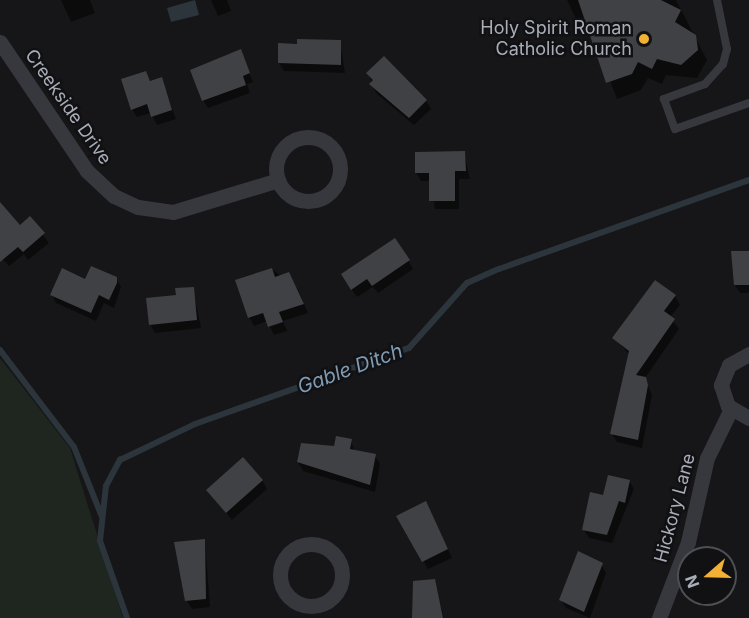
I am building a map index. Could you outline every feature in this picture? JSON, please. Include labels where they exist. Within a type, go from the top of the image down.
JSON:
[{"type":"street","name":"Creekside Drive","points":[[0,42],[87,171],[114,196],[138,207],[173,212],[278,180]]},
{"type":"street","points":[[321,139],[338,155],[339,182],[323,199],[296,200],[278,180],[278,157],[294,140],[321,139]]},
{"type":"street","points":[[749,354],[732,362],[723,376],[722,394],[731,409],[749,418]]},
{"type":"street","name":"Hickory Lane","points":[[659,618],[688,542],[708,458],[731,409]]},
{"type":"street","points":[[321,546],[338,562],[340,585],[325,603],[301,612],[286,594],[281,567],[298,547],[321,546]]},
{"type":"lane","points":[[717,0],[727,50],[723,64],[705,84],[664,99],[675,129],[749,103]]},
{"type":"shaded area","points":[[195,0],[199,15],[171,22],[167,8]]},
{"type":"shaded area","points":[[0,358],[70,448],[123,618],[0,618]]},
{"type":"building","name":"Holy Spirit Roman Catholic Church","points":[[578,0],[661,0],[681,10],[675,22],[696,35],[698,50],[681,65],[657,59],[652,69],[638,62],[632,74],[606,83]]},
{"type":"building","points":[[297,39],[341,40],[341,65],[278,63],[278,43],[297,44]]},
{"type":"building","points":[[241,49],[250,73],[243,76],[246,85],[202,101],[190,70]]},
{"type":"building","points":[[384,56],[427,100],[409,118],[369,84],[373,80],[366,73]]},
{"type":"building","points":[[146,71],[150,81],[162,77],[172,110],[151,117],[147,104],[131,110],[121,79]]},
{"type":"building","points":[[465,151],[466,171],[455,171],[455,201],[429,201],[429,173],[415,173],[415,152]]},
{"type":"building","points":[[0,202],[20,225],[30,216],[45,233],[23,252],[18,247],[0,262]]},
{"type":"building","points":[[395,238],[410,260],[372,286],[367,279],[351,290],[341,274]]},
{"type":"building","points":[[731,251],[749,251],[749,285],[734,285]]},
{"type":"building","points":[[91,266],[117,277],[117,283],[109,300],[99,295],[91,313],[50,295],[62,268],[85,279]]},
{"type":"building","points":[[272,268],[275,277],[289,272],[304,304],[279,312],[283,322],[268,327],[263,313],[248,318],[235,280]]},
{"type":"building","points":[[655,280],[676,295],[664,311],[675,319],[636,375],[646,377],[648,385],[638,440],[610,434],[629,351],[612,338]]},
{"type":"building","points":[[194,287],[197,320],[149,325],[146,298],[176,295],[175,288]]},
{"type":"building","points":[[336,436],[352,439],[350,449],[376,454],[370,485],[297,462],[301,443],[334,446]]},
{"type":"building","points":[[243,457],[263,480],[226,513],[206,490]]},
{"type":"building","points":[[608,475],[630,480],[625,503],[619,501],[607,535],[582,530],[590,492],[603,495]]},
{"type":"building","points":[[426,501],[448,549],[422,562],[396,516]]},
{"type":"building","points":[[205,539],[206,599],[185,601],[174,542]]},
{"type":"building","points":[[578,551],[603,563],[584,612],[559,600]]},
{"type":"building","points":[[435,579],[443,618],[412,618],[413,581]]},
{"type":"waterway","name":"Gable Ditch","points":[[127,618],[100,541],[106,486],[120,460],[195,424],[409,348],[467,283],[499,269],[749,180]]},
{"type":"waterway","points":[[0,350],[74,447],[102,517]]},
{"type":"place","name":"Holy Spirit Roman Catholic Church","points":[[644,39]]}]
